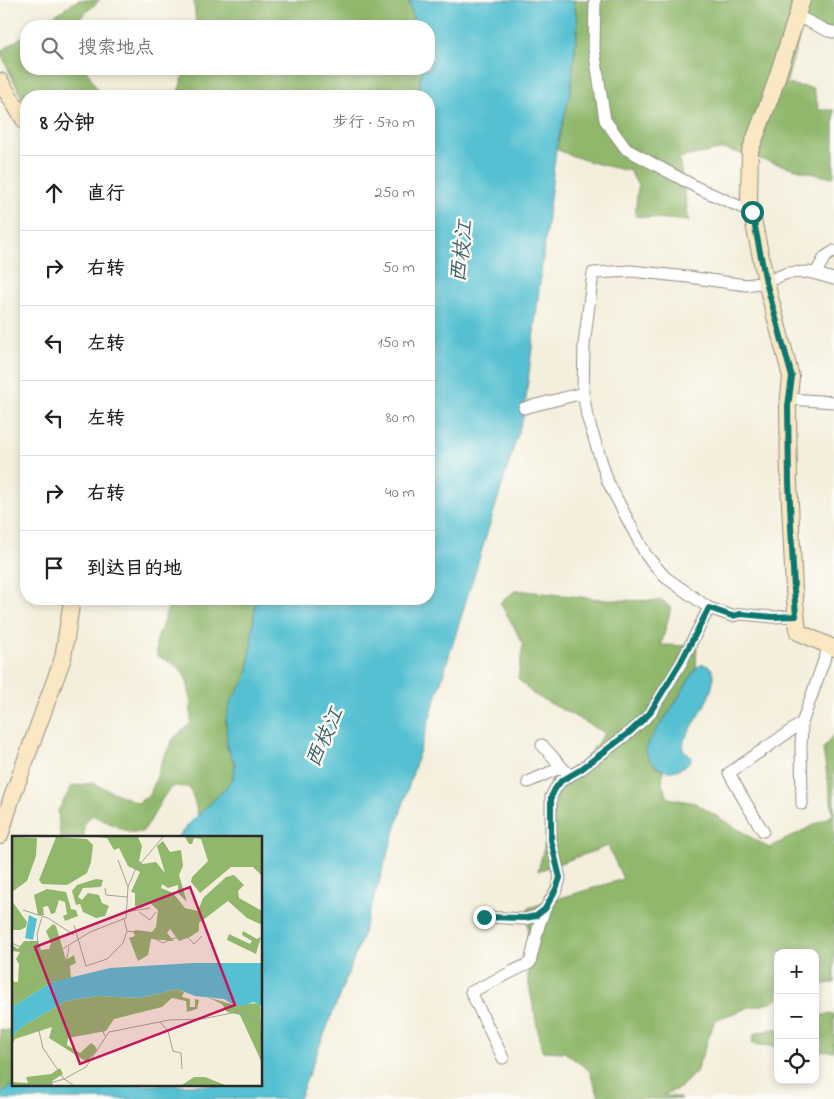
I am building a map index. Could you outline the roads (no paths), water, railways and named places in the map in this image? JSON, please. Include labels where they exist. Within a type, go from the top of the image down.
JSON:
[{"type":"street","points":[[595,0],[594,50],[605,120],[620,142],[626,149],[690,184],[752,212]]},
{"type":"street","points":[[802,804],[802,723],[832,647],[798,632],[789,482],[788,406],[792,377],[766,282],[749,200],[750,151],[772,94],[800,8],[828,31],[834,32]]},
{"type":"street","points":[[0,81],[20,113]]},
{"type":"street","points":[[815,274],[825,257],[834,251]]},
{"type":"street","points":[[796,616],[773,617],[741,614],[732,616],[709,608],[665,577],[646,555],[608,482],[587,416],[583,393],[584,345],[593,273],[631,271],[746,285],[766,282],[787,273],[809,272],[834,279]]},
{"type":"street","points":[[524,408],[583,393]]},
{"type":"street","points":[[789,399],[834,402]]},
{"type":"street","points":[[0,836],[11,800],[63,658],[71,605]]},
{"type":"street","points":[[528,782],[580,770],[630,732],[649,714],[681,662],[709,608]]},
{"type":"street","points":[[763,831],[729,774],[802,723]]},
{"type":"street","points":[[542,745],[566,772]]},
{"type":"street","points":[[503,1058],[471,992],[530,963],[539,925],[560,878],[551,840],[551,797],[566,772]]},
{"type":"street","points":[[484,917],[525,918],[536,916],[545,909]]},
{"type":"water","name":"西枝江","points":[[409,0],[573,0],[578,22],[570,94],[556,149],[524,414],[361,940],[299,1099],[0,1099],[2,1093],[12,1085],[262,1086],[262,836],[179,836],[223,791],[233,778],[235,764],[227,747],[226,719],[231,701],[246,679],[255,605],[435,605],[435,90],[419,90],[421,75],[435,75],[435,20],[414,20]]},
{"type":"water","points":[[703,664],[710,667],[713,674],[713,682],[705,704],[684,740],[683,749],[690,756],[691,760],[681,768],[666,771],[651,761],[646,751],[648,743],[696,668]]}]
